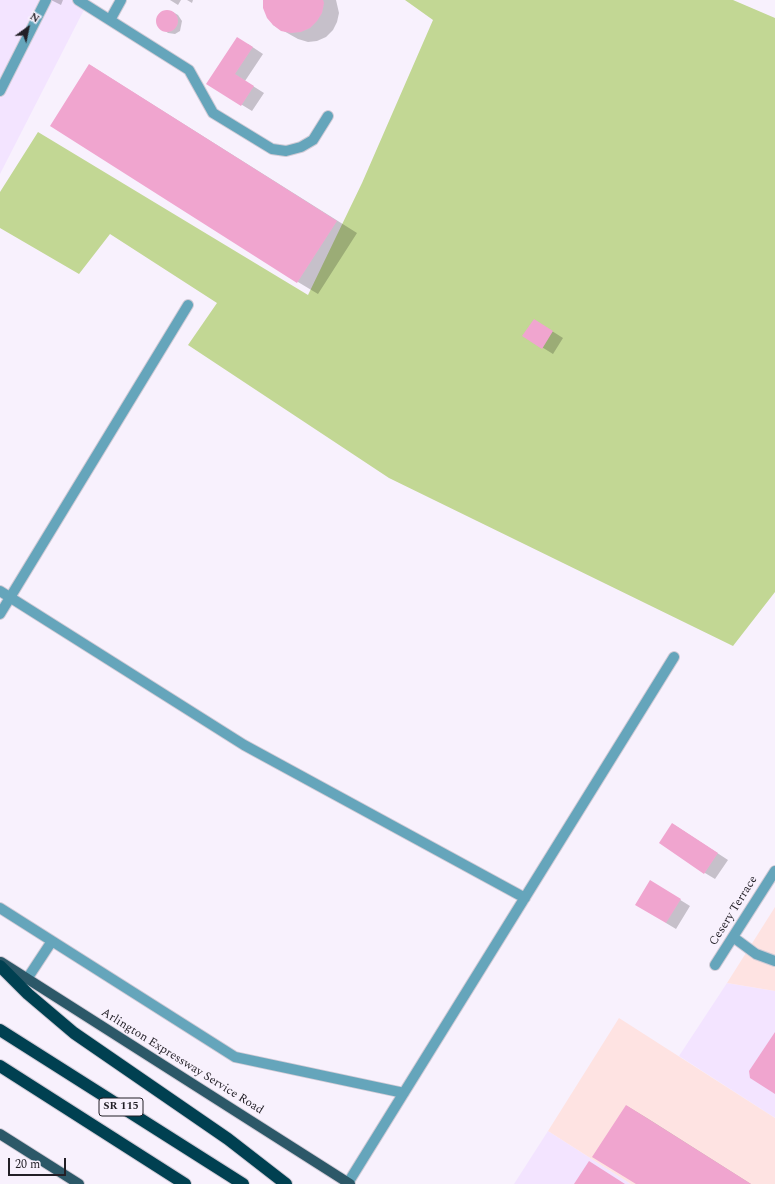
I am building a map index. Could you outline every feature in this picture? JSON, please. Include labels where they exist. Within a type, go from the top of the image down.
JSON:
[{"type":"highway","points":[[0,966],[28,994],[74,1033],[228,1139],[286,1184]]},
{"type":"highway","name":"SR 115","points":[[0,1030],[243,1184]]},
{"type":"highway","name":"SR 115","points":[[0,1066],[185,1184]]},
{"type":"main road","name":"Arlington Expressway Service Road","points":[[0,962],[349,1183]]},
{"type":"main road","points":[[0,1134],[80,1184]]},
{"type":"street","points":[[0,91],[46,0]]},
{"type":"street","points":[[78,0],[189,70],[213,113],[272,149],[286,151],[301,147],[313,140],[328,116]]},
{"type":"street","points":[[110,20],[121,0]]},
{"type":"street","points":[[0,614],[188,305]]},
{"type":"street","points":[[0,591],[244,745],[525,898]]},
{"type":"street","points":[[349,1183],[674,657]]},
{"type":"street","name":"Cesery Terrace","points":[[715,965],[775,871]]},
{"type":"street","points":[[0,908],[235,1057],[404,1093]]},
{"type":"street","points":[[733,937],[756,954],[775,961]]},
{"type":"street","points":[[27,979],[52,941]]},
{"type":"shaded area","points":[[0,0],[89,0],[0,174]]},
{"type":"shaded area","points":[[775,907],[775,991],[727,983]]},
{"type":"shaded area","points":[[727,983],[775,991],[775,1118],[679,1056]]},
{"type":"shaded area","points":[[619,1018],[775,1118],[775,1184],[631,1184],[548,1131]]},
{"type":"shaded area","points":[[548,1131],[631,1184],[514,1184]]},
{"type":"green space","points":[[405,0],[733,0],[775,18],[775,592],[733,646],[389,478],[188,345],[217,303],[110,234],[79,274],[0,228],[0,192],[38,132],[308,295],[362,183],[433,20]]},
{"type":"building","points":[[263,0],[323,0],[324,3],[322,13],[310,28],[301,32],[291,33],[281,31],[267,18],[263,8]]},
{"type":"building","points":[[167,10],[175,13],[178,21],[175,29],[167,32],[159,29],[156,21],[159,13]]},
{"type":"building","points":[[237,37],[253,47],[235,74],[254,86],[241,106],[206,84]]},
{"type":"building","points":[[89,64],[337,221],[297,283],[50,126]]},
{"type":"building","points":[[534,319],[553,331],[542,349],[522,336]]},
{"type":"building","points":[[672,823],[718,853],[704,874],[659,843]]},
{"type":"building","points":[[650,880],[681,899],[666,923],[635,905]]},
{"type":"building","points":[[775,1032],[775,1094],[750,1078],[749,1071]]},
{"type":"building","points":[[626,1105],[751,1184],[636,1184],[592,1157]]},
{"type":"building","points":[[589,1161],[625,1184],[574,1184]]}]
